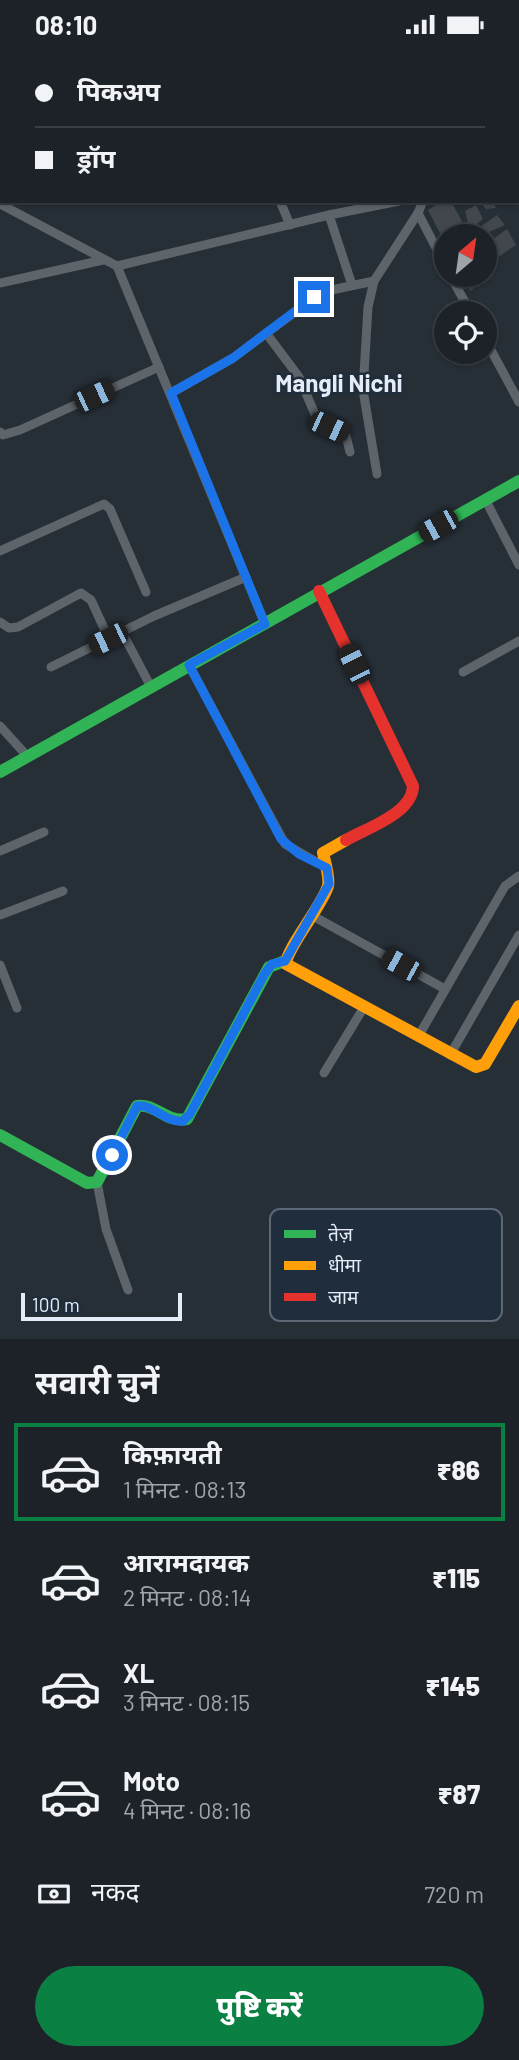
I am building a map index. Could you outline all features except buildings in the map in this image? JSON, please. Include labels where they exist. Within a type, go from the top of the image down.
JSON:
[{"type":"street","points":[[281,203],[290,225]]},
{"type":"street","points":[[0,204],[117,266],[389,203]]},
{"type":"street","points":[[377,474],[363,390],[368,307],[374,281],[422,203]]},
{"type":"street","points":[[418,213],[434,244]]},
{"type":"street","points":[[329,215],[352,285]]},
{"type":"street","points":[[0,283],[103,260]]},
{"type":"street","points":[[117,266],[265,624]]},
{"type":"street","points":[[171,393],[222,364],[322,292],[374,281]]},
{"type":"street","points":[[266,333],[299,377],[317,419],[346,436],[350,451]]},
{"type":"street","points":[[497,361],[519,402]]},
{"type":"street","points":[[0,432],[3,435],[20,430],[159,367]]},
{"type":"street","points":[[0,772],[519,481]]},
{"type":"street","points":[[485,499],[519,565]]},
{"type":"street","points":[[0,551],[104,504],[110,509],[146,592]]},
{"type":"street","points":[[51,667],[246,577]]},
{"type":"street","points":[[128,1290],[106,1229],[97,1182],[137,1106],[144,1105],[175,1121],[187,1119],[269,967],[285,961],[313,916],[329,884],[322,857],[326,850],[410,803],[413,791],[319,591]]},
{"type":"street","points":[[0,622],[9,628],[18,627],[81,593],[91,600],[108,639]]},
{"type":"street","points":[[122,632],[151,687]]},
{"type":"street","points":[[463,672],[519,641]]},
{"type":"street","points":[[189,665],[285,844],[327,868]]},
{"type":"street","points":[[0,726],[28,757]]},
{"type":"street","points":[[0,851],[44,832]]},
{"type":"street","points":[[418,1037],[505,885],[519,876]]},
{"type":"street","points":[[0,915],[63,891]]},
{"type":"street","points":[[313,916],[445,989]]},
{"type":"street","points":[[450,1055],[519,935]]},
{"type":"street","points":[[285,961],[472,1066],[481,1066],[519,1006]]},
{"type":"street","points":[[0,965],[17,1008]]},
{"type":"street","points":[[324,1073],[364,1007]]},
{"type":"street","points":[[0,1135],[87,1183],[97,1182]]},
{"type":"traffic: fast","points":[[0,772],[519,481]]},
{"type":"traffic: fast","points":[[0,1135],[87,1183],[97,1182],[137,1106],[150,1107],[173,1118],[187,1119],[269,967],[285,961]]},
{"type":"traffic: slow","points":[[346,840],[323,853],[328,886],[292,948],[286,964],[476,1067],[485,1064],[519,1006]]},
{"type":"traffic: jam","points":[[319,591],[413,786],[411,796],[397,812],[346,840]]},
{"type":"district","name":"Mangli Nichi","points":[[339,382]]},
{"type":"route","points":[[112,1155],[135,1108],[140,1104],[175,1121],[187,1119],[264,975],[272,964],[285,961],[304,933],[329,884],[330,874],[327,868],[291,849],[281,839],[189,665],[265,624],[171,393],[233,358],[314,297]]}]
